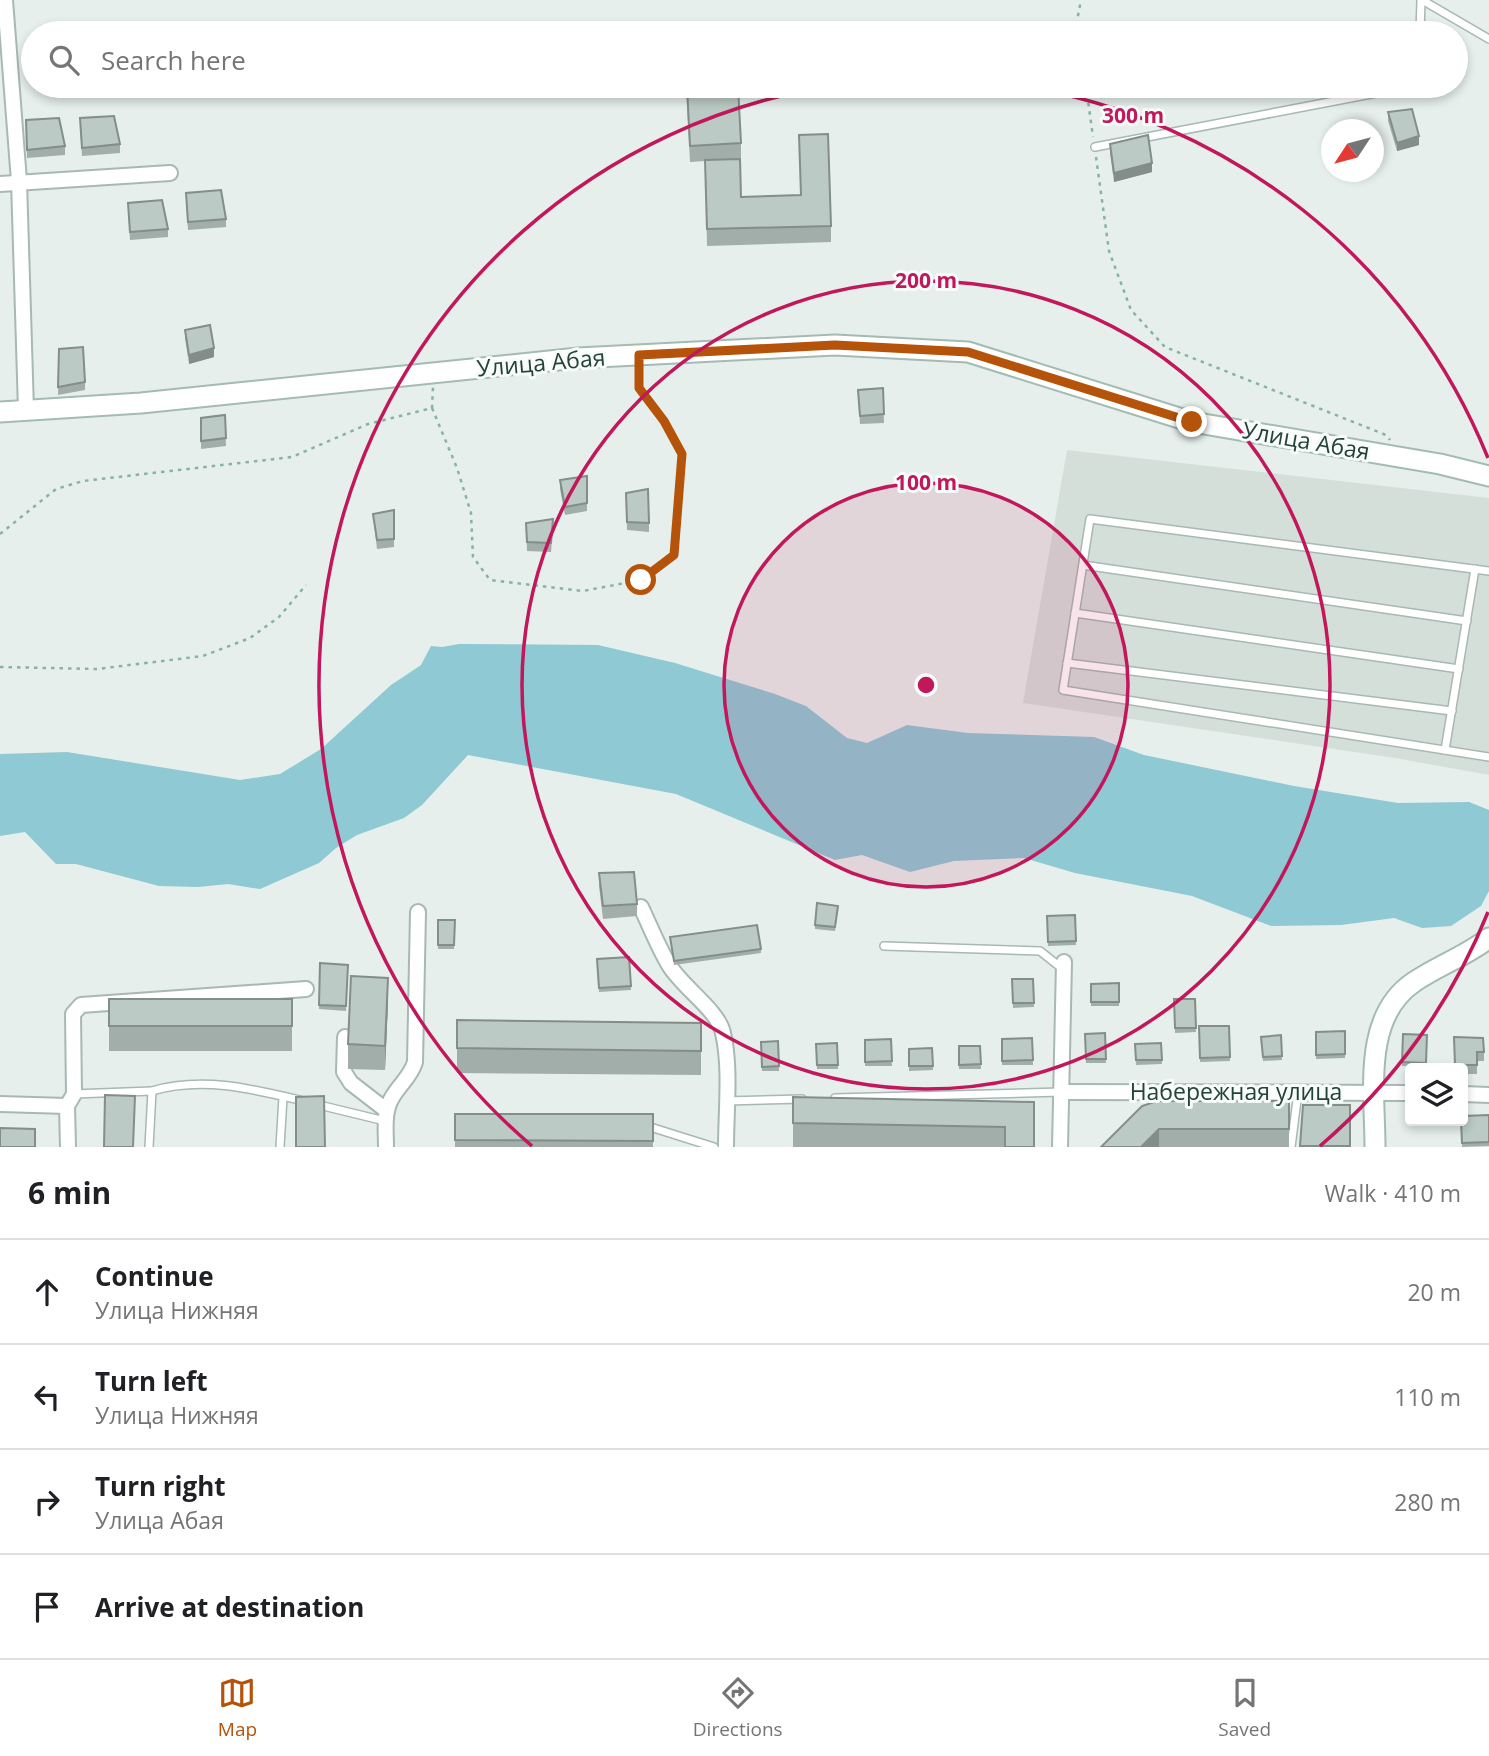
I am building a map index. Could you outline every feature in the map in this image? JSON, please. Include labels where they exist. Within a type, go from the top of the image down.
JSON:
[{"type":"street","points":[[5,0],[19,181],[26,410]]},
{"type":"street","points":[[0,184],[170,173]]},
{"type":"street","name":"Улица Абая","points":[[0,412],[141,403],[578,358],[835,345],[968,352],[1192,422],[1401,457],[1489,476]]},
{"type":"street","points":[[641,906],[669,965],[684,987],[708,1007],[723,1032],[726,1147]]},
{"type":"street","points":[[386,1147],[386,1116],[392,1096],[412,1073],[415,1062],[418,912]]},
{"type":"street","points":[[1375,1147],[1377,1036],[1384,1014],[1413,982],[1473,951],[1489,938]]},
{"type":"street","points":[[1060,1147],[1064,966]]},
{"type":"street","points":[[68,1147],[73,1014],[81,1005],[306,989]]},
{"type":"street","points":[[345,1037],[344,1072],[351,1083],[386,1116]]},
{"type":"street","name":"Набережная улица","points":[[1061,1092],[1405,1093]]},
{"type":"street","points":[[1468,1094],[1489,1095]]},
{"type":"street","points":[[0,1104],[71,1100]]},
{"type":"lane","points":[[1421,21],[1422,0],[1458,21]]},
{"type":"lane","points":[[1468,27],[1489,39]]},
{"type":"lane","points":[[1095,146],[1349,98]]},
{"type":"lane","points":[[1489,571],[1090,519],[1063,690],[1489,757]]},
{"type":"lane","points":[[1083,565],[1466,621]]},
{"type":"lane","points":[[1445,750],[1475,569]]},
{"type":"lane","points":[[1075,613],[1459,669]]},
{"type":"lane","points":[[1067,663],[1452,711]]},
{"type":"lane","points":[[884,946],[1040,951],[1064,966]]},
{"type":"lane","points":[[71,1100],[152,1091],[177,1085],[241,1086],[283,1097],[386,1116]]},
{"type":"lane","points":[[149,1147],[152,1091]]},
{"type":"lane","points":[[824,1099],[1061,1092]]},
{"type":"lane","points":[[1291,1147],[1298,1092]]},
{"type":"lane","points":[[281,1147],[283,1097]]},
{"type":"lane","points":[[726,1101],[810,1099]]},
{"type":"lane","points":[[643,1125],[714,1147]]},
{"type":"path","points":[[1077,21],[1081,0]]},
{"type":"path","points":[[1088,98],[1109,251],[1131,310],[1165,347],[1386,435],[1401,457]]},
{"type":"path","points":[[434,373],[432,408],[457,468],[471,513],[473,557],[489,580],[583,591],[641,580],[674,555],[682,454],[664,421],[639,388],[639,355]]},
{"type":"path","points":[[0,534],[56,489],[82,481],[292,457],[368,424],[432,408]]},
{"type":"path","points":[[0,667],[97,669],[202,656],[250,638],[279,617],[306,585]]},
{"type":"shaded area","points":[[1067,450],[1489,498],[1489,775],[1395,758],[1023,703]]},
{"type":"water","points":[[598,645],[675,663],[806,706],[847,738],[867,743],[907,725],[968,733],[1094,737],[1144,755],[1294,786],[1398,803],[1469,802],[1489,810],[1489,891],[1481,906],[1451,926],[1422,928],[1394,918],[1341,925],[1271,926],[1192,896],[1075,873],[1024,858],[954,861],[910,872],[862,855],[835,860],[676,794],[468,755],[422,805],[404,818],[357,835],[319,863],[260,889],[228,884],[198,887],[159,886],[76,864],[56,864],[25,832],[0,836],[0,754],[67,752],[240,780],[280,774],[321,749],[391,685],[421,665],[431,646]]},
{"type":"building","points":[[688,98],[739,98],[741,143],[690,146]]},
{"type":"building","points":[[1412,109],[1419,136],[1397,143],[1388,112]]},
{"type":"building","points":[[114,116],[120,144],[82,148],[80,118]]},
{"type":"building","points":[[59,118],[65,146],[27,150],[26,120]]},
{"type":"building","points":[[828,134],[831,226],[707,229],[705,160],[740,159],[741,197],[801,195],[799,135]]},
{"type":"building","points":[[1148,135],[1152,163],[1114,173],[1110,144]]},
{"type":"building","points":[[221,190],[226,219],[188,222],[186,193]]},
{"type":"building","points":[[162,200],[168,229],[130,232],[128,203]]},
{"type":"building","points":[[210,325],[214,348],[189,355],[185,330]]},
{"type":"building","points":[[83,347],[85,382],[58,387],[59,349]]},
{"type":"building","points":[[883,388],[884,414],[860,416],[858,390]]},
{"type":"building","points":[[225,415],[226,438],[201,441],[201,418]]},
{"type":"building","points":[[587,476],[587,503],[565,507],[560,480]]},
{"type":"building","points":[[648,489],[649,523],[627,522],[626,493]]},
{"type":"building","points":[[394,510],[394,539],[377,540],[373,514]]},
{"type":"building","points":[[553,519],[551,543],[527,542],[526,523]]},
{"type":"building","points":[[634,872],[637,904],[603,906],[599,873]]},
{"type":"building","points":[[817,903],[838,906],[835,927],[815,925]]},
{"type":"building","points":[[1075,915],[1076,941],[1048,942],[1047,916]]},
{"type":"building","points":[[438,920],[455,920],[454,945],[438,945]]},
{"type":"building","points":[[757,925],[761,949],[674,961],[670,937]]},
{"type":"building","points":[[629,957],[631,986],[599,988],[597,959]]},
{"type":"building","points":[[320,963],[348,965],[346,1006],[319,1005]]},
{"type":"building","points":[[351,976],[388,978],[385,1046],[348,1044]]},
{"type":"building","points":[[1012,979],[1033,979],[1034,1003],[1013,1003]]},
{"type":"building","points":[[1119,983],[1119,1002],[1091,1002],[1091,984]]},
{"type":"building","points":[[109,999],[292,999],[292,1026],[109,1026]]},
{"type":"building","points":[[1174,999],[1195,999],[1196,1028],[1175,1028]]},
{"type":"building","points":[[457,1020],[701,1023],[701,1051],[457,1048]]},
{"type":"building","points":[[1199,1026],[1229,1026],[1230,1057],[1200,1058]]},
{"type":"building","points":[[1345,1031],[1345,1054],[1316,1055],[1316,1032]]},
{"type":"building","points":[[1105,1033],[1106,1059],[1086,1059],[1085,1034]]},
{"type":"building","points":[[1403,1034],[1427,1035],[1426,1063],[1402,1062]]},
{"type":"building","points":[[1281,1035],[1282,1056],[1263,1057],[1261,1037]]},
{"type":"building","points":[[1454,1037],[1483,1038],[1484,1052],[1477,1052],[1477,1065],[1455,1063]]},
{"type":"building","points":[[1032,1038],[1033,1060],[1002,1061],[1002,1039]]},
{"type":"building","points":[[891,1039],[892,1061],[865,1062],[865,1040]]},
{"type":"building","points":[[778,1041],[779,1066],[762,1067],[761,1042]]},
{"type":"building","points":[[837,1043],[838,1065],[817,1065],[816,1044]]},
{"type":"building","points":[[1161,1043],[1162,1060],[1136,1060],[1135,1044]]},
{"type":"building","points":[[959,1046],[980,1046],[981,1064],[959,1065]]},
{"type":"building","points":[[932,1048],[933,1066],[909,1066],[909,1049]]},
{"type":"building","points":[[105,1095],[135,1096],[133,1147],[104,1147]]},
{"type":"building","points":[[324,1096],[325,1147],[296,1147],[296,1097]]},
{"type":"building","points":[[793,1097],[1034,1102],[1034,1147],[1005,1147],[1005,1127],[793,1123]]},
{"type":"building","points":[[1157,1101],[1289,1101],[1289,1129],[1159,1129],[1141,1147],[1101,1147],[1142,1106]]},
{"type":"building","points":[[1303,1105],[1350,1105],[1350,1146],[1300,1146]]},
{"type":"building","points":[[455,1114],[653,1114],[653,1141],[455,1140]]},
{"type":"building","points":[[1489,1115],[1489,1142],[1462,1143],[1461,1126],[1468,1126],[1468,1116]]},
{"type":"building","points":[[0,1128],[35,1129],[35,1147],[0,1147]]},
{"type":"route","points":[[641,580],[674,555],[682,454],[664,421],[639,388],[639,355],[835,345],[968,352],[1192,422]]}]
